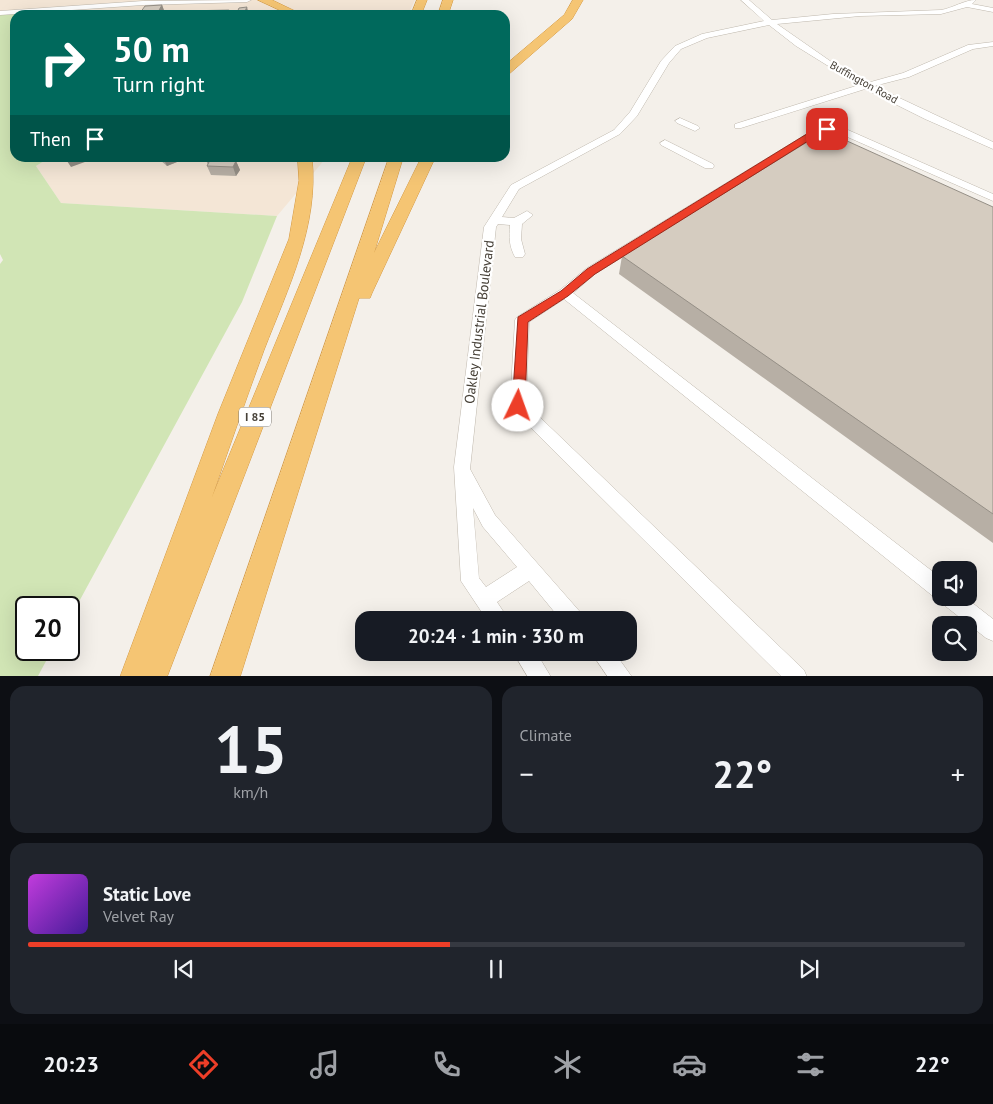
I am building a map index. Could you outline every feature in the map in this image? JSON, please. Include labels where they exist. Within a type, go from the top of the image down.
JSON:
[{"type":"highway","points":[[263,0],[284,10]]},
{"type":"highway","points":[[510,67],[568,18],[578,0]]},
{"type":"highway","points":[[292,10],[298,3]]},
{"type":"highway","points":[[135,676],[229,414],[298,239],[307,181],[305,162]]},
{"type":"highway","name":"I 85","points":[[152,676],[357,162]]},
{"type":"highway","points":[[225,676],[395,162]]},
{"type":"highway","points":[[327,369],[426,162]]},
{"type":"street","points":[[36,10],[41,0]]},
{"type":"street","points":[[84,6],[105,0]]},
{"type":"street","points":[[36,10],[141,2],[248,0]]},
{"type":"street","name":"Buffington Road","points":[[745,0],[808,49],[868,85],[993,146]]},
{"type":"street","points":[[175,10],[182,2]]},
{"type":"street","points":[[970,3],[993,10]]},
{"type":"street","name":"Oakley Industrial Boulevard","points":[[493,611],[470,581],[462,467],[480,295],[490,227],[515,187],[617,132],[630,121],[674,50],[698,38],[770,21],[852,13],[941,12],[970,3]]},
{"type":"street","points":[[118,10],[122,4]]},
{"type":"street","points":[[738,126],[906,75],[971,47],[993,44]]},
{"type":"street","points":[[677,117],[695,128]]},
{"type":"street","points":[[797,676],[518,406],[522,320],[565,293],[591,271],[813,134],[827,129],[845,132],[993,198]]},
{"type":"street","points":[[664,143],[709,166]]},
{"type":"street","points":[[494,220],[522,219],[515,239],[518,250],[528,241]]},
{"type":"street","points":[[565,293],[932,583]]},
{"type":"street","points":[[462,467],[489,522],[566,611]]},
{"type":"street","points":[[484,599],[531,569]]},
{"type":"street","points":[[962,606],[993,630]]},
{"type":"street","points":[[530,661],[541,676]]},
{"type":"street","points":[[609,661],[622,676]]},
{"type":"shaded area","points":[[0,0],[415,0],[410,10],[10,10],[0,12]]},
{"type":"shaded area","points":[[42,162],[323,162],[277,216],[61,203],[36,166]]},
{"type":"green space","points":[[10,11],[10,162],[42,162],[36,166],[61,203],[277,216],[242,302],[80,600],[80,596],[15,596],[15,661],[46,661],[38,676],[0,676],[0,264],[3,260],[0,254],[0,12]]},
{"type":"building","points":[[162,5],[159,10],[142,10],[145,6]]},
{"type":"building","points":[[247,7],[246,10],[238,10],[239,8]]},
{"type":"building","points":[[825,131],[993,207],[993,514],[622,256]]},
{"type":"building","points":[[209,162],[236,162],[233,167],[207,166]]},
{"type":"route","points":[[518,406],[522,320],[565,293],[591,271],[813,134],[827,129]]}]
